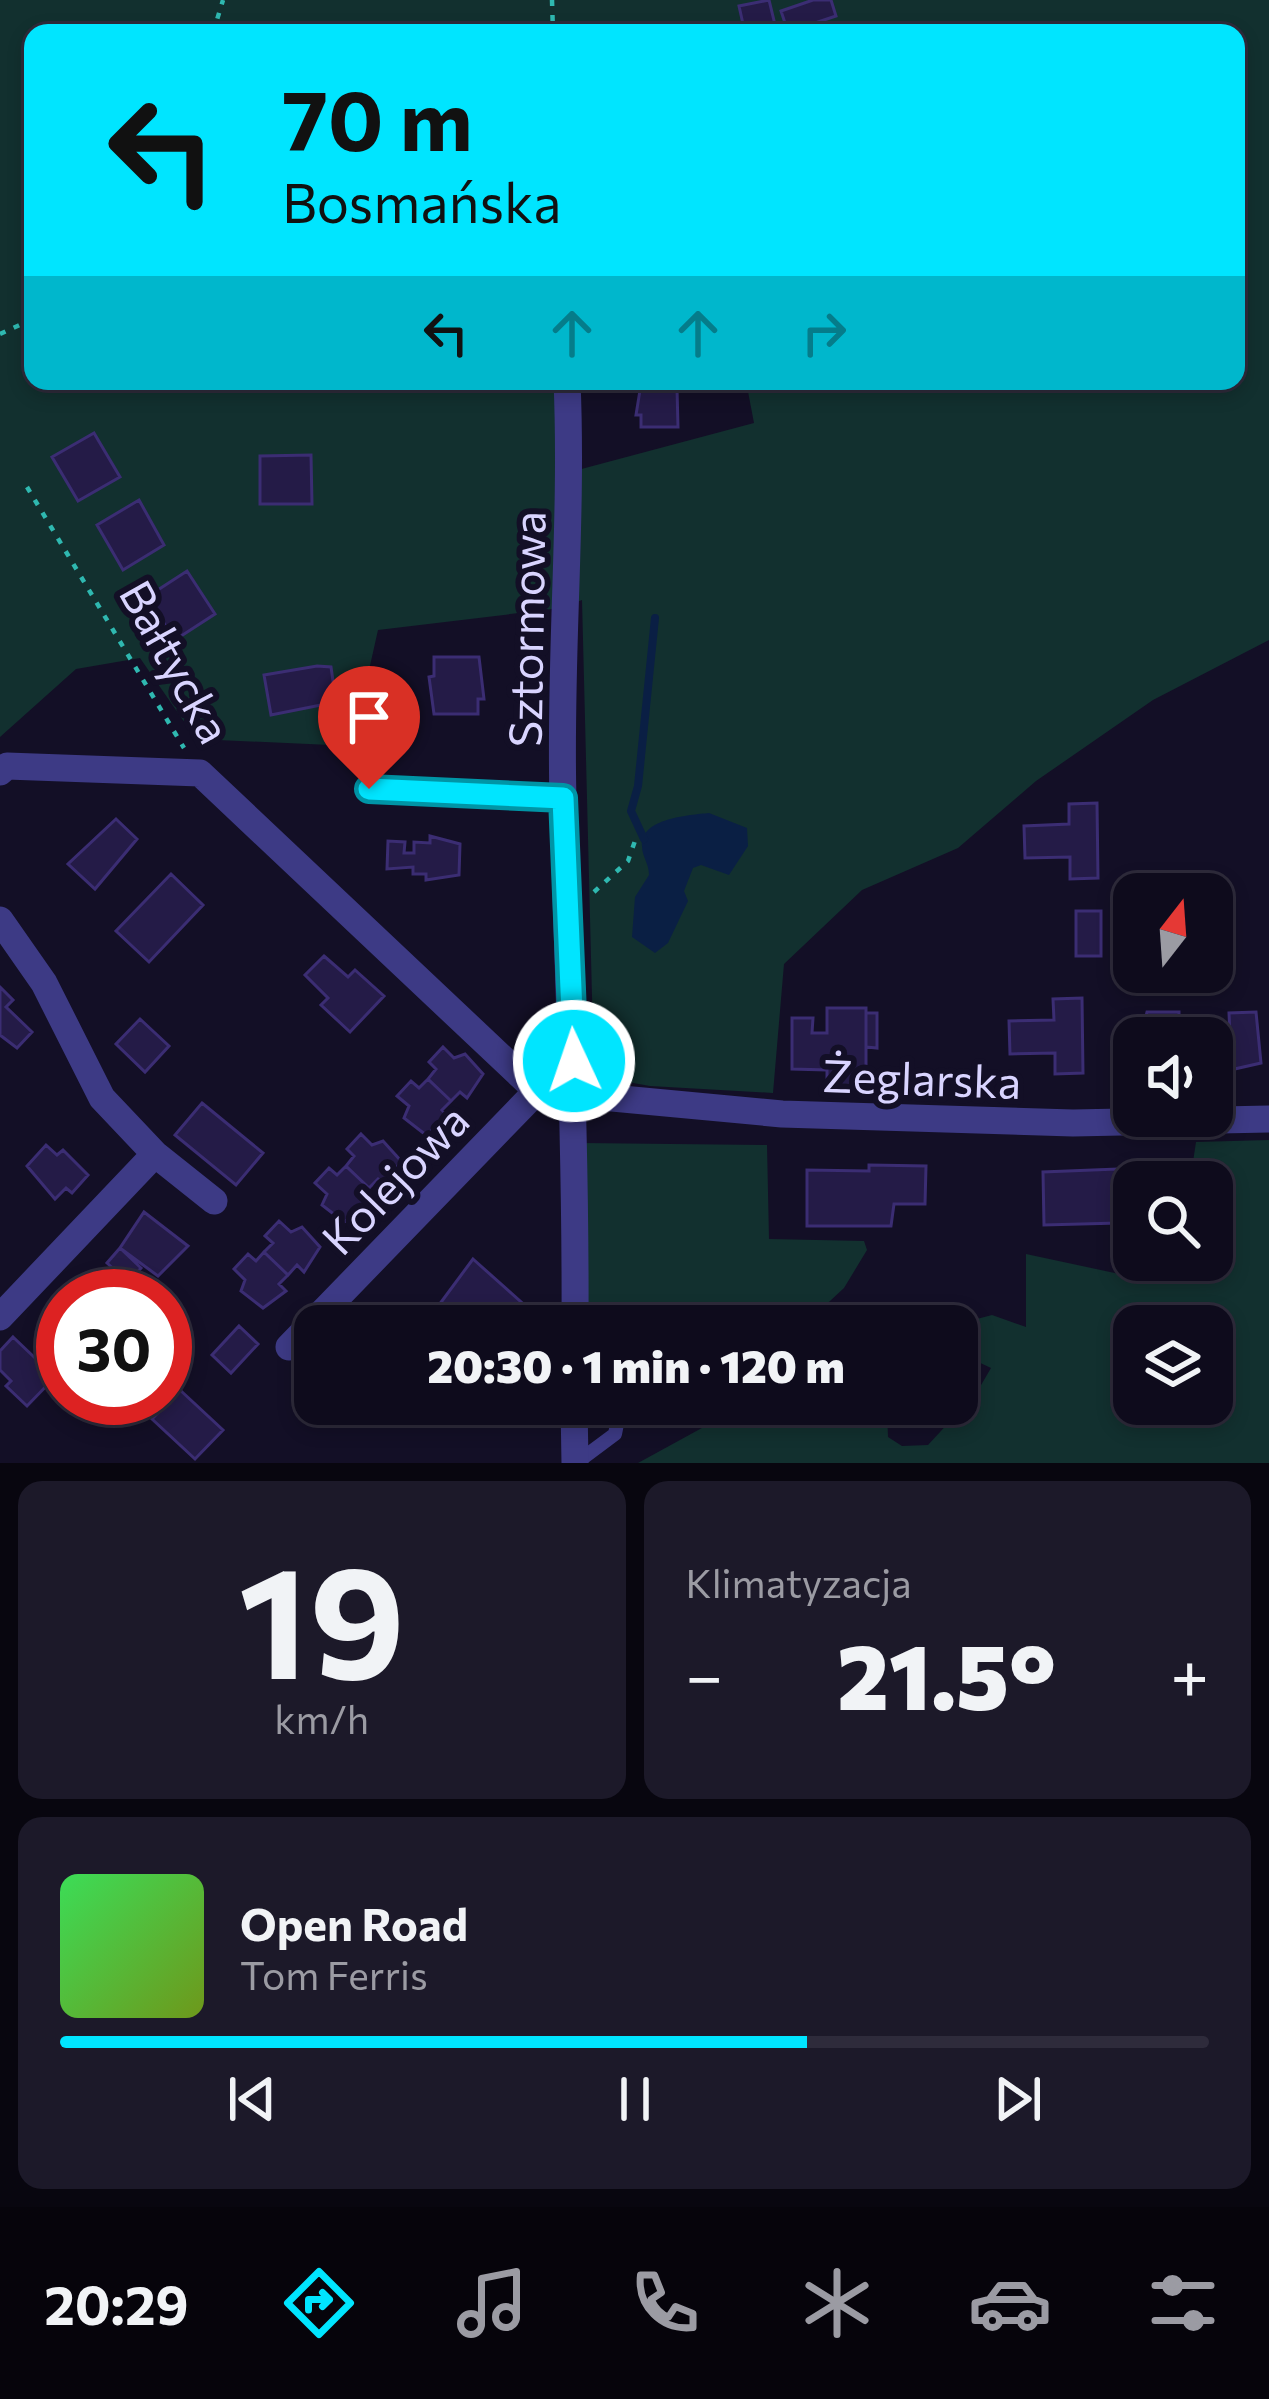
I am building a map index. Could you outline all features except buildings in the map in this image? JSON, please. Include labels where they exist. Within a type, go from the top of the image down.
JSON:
[{"type":"street","name":"Sztormowa","points":[[567,390],[571,483],[563,798],[573,1094]]},
{"type":"street","name":"Bałtycka","points":[[0,772],[7,766],[200,773]]},
{"type":"street","points":[[200,773],[537,1091]]},
{"type":"street","points":[[369,789],[563,798]]},
{"type":"street","points":[[0,920],[44,982],[102,1098],[155,1154],[214,1201]]},
{"type":"street","name":"Żeglarska","points":[[537,1091],[782,1114],[933,1120],[1269,1119]]},
{"type":"street","name":"Kolejowa","points":[[289,1346],[537,1091]]},
{"type":"street","points":[[573,1094],[575,1305]]},
{"type":"street","points":[[0,1316],[155,1154]]},
{"type":"street","points":[[575,1425],[576,1463]]},
{"type":"lane","points":[[576,1463],[615,1434],[616,1425]]},
{"type":"path","name":"Bałtycka","points":[[27,487],[200,773]]},
{"type":"path","points":[[565,897],[594,892],[610,879],[628,861],[636,838]]},
{"type":"green space","points":[[0,0],[1269,0],[1269,640],[1153,700],[1036,781],[958,848],[862,890],[784,964],[773,1093],[650,1086],[594,1076],[582,600],[561,608],[378,630],[352,746],[196,739],[140,658],[76,669],[0,737]]},
{"type":"green space","points":[[1269,1140],[1269,1463],[638,1463],[707,1425],[888,1425],[888,1437],[902,1446],[928,1445],[946,1425],[978,1425],[978,1390],[991,1368],[978,1362],[978,1319],[992,1315],[1026,1327],[1026,1254],[1113,1273],[1113,1281],[1233,1281],[1233,1161],[1193,1161],[1196,1142]]},
{"type":"green space","points":[[580,1143],[767,1145],[769,1239],[864,1241],[867,1250],[844,1288],[826,1305],[578,1305]]},
{"type":"water","points":[[709,813],[747,828],[748,846],[729,875],[701,865],[693,868],[684,891],[688,901],[668,943],[655,953],[632,937],[635,897],[649,875],[642,850],[644,837],[657,824]]},
{"type":"waterway","points":[[644,839],[631,811],[638,786],[655,618]]},
{"type":"route","points":[[369,789],[563,798],[574,1061]]}]
